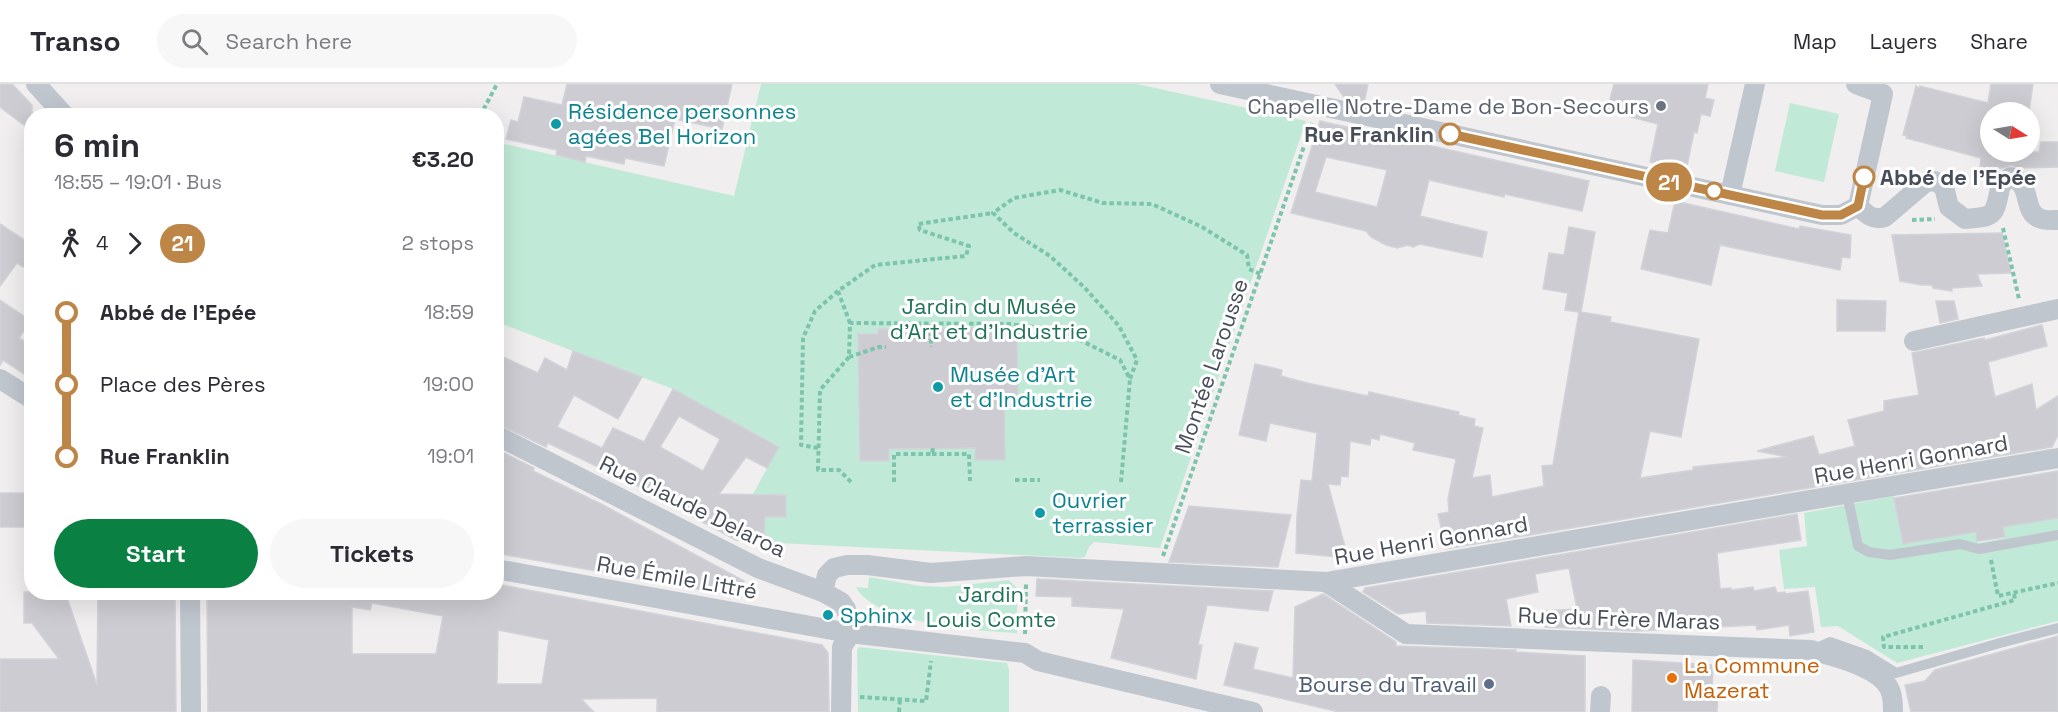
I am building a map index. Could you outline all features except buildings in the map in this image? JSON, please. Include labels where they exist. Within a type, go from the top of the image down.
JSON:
[{"type":"street","points":[[36,84],[58,108]]},
{"type":"street","points":[[1220,84],[1822,215],[1841,215],[1858,206],[1883,94],[1856,84]]},
{"type":"street","points":[[1730,195],[1755,84]]},
{"type":"street","points":[[1858,206],[1870,217],[1879,219],[1885,217],[1926,182],[1935,181],[1944,187],[1949,207],[1965,219],[1986,218],[1994,211],[2001,184],[2011,177],[2023,184],[2032,212],[2038,218],[2058,220]]},
{"type":"street","points":[[1914,341],[2058,309]]},
{"type":"street","points":[[0,379],[24,394]]},
{"type":"street","name":"Rue Claude Delaroa","points":[[504,439],[758,568],[823,592],[840,602],[846,609],[850,624],[849,633]]},
{"type":"street","name":"Rue Henri Gonnard","points":[[823,592],[827,575],[834,568],[847,565],[867,565],[931,573],[1026,566],[1326,582],[2058,458]]},
{"type":"street","name":"Rue Émile Littré","points":[[504,570],[849,633],[1025,652],[1038,661],[1253,712]]},
{"type":"street","name":"Rue du Frère Maras","points":[[1326,582],[1406,634],[1810,650],[1851,662],[1878,676],[1891,691],[1893,712]]},
{"type":"street","points":[[190,600],[191,712]]},
{"type":"street","points":[[841,712],[842,647],[849,633]]},
{"type":"lane","points":[[1847,494],[1858,546],[1869,552],[1890,555],[1960,544],[1979,549],[2058,535]]},
{"type":"lane","points":[[1810,650],[1830,642],[1867,656],[1896,673],[2058,628]]},
{"type":"path","points":[[484,108],[497,84]]},
{"type":"path","name":"Montée Larousse","points":[[1152,555],[1163,556],[1318,106]]},
{"type":"path","points":[[818,448],[801,445],[803,338],[815,311],[838,291],[875,265],[966,256],[969,246],[920,230],[918,224],[993,213],[1014,198],[1060,190],[1103,202],[1152,204],[1202,227],[1247,255],[1249,269],[1260,274]]},
{"type":"path","points":[[993,213],[1014,233],[1050,256],[1084,287],[1119,326],[1137,360],[1130,379],[1121,482]]},
{"type":"path","points":[[2000,218],[2020,304]]},
{"type":"path","points":[[1912,220],[1939,219]]},
{"type":"path","points":[[838,291],[850,323],[849,357]]},
{"type":"path","points":[[850,323],[1008,324],[1060,330],[1120,360],[1130,379]]},
{"type":"path","points":[[931,324],[932,347]]},
{"type":"path","points":[[851,482],[839,470],[818,470],[820,390],[849,357],[879,347],[886,347]]},
{"type":"path","points":[[932,454],[933,448]]},
{"type":"path","points":[[894,482],[894,454],[969,454],[970,481]]},
{"type":"path","points":[[1015,480],[1040,480]]},
{"type":"path","points":[[1989,548],[1998,596],[2058,583]]},
{"type":"path","points":[[1025,652],[1026,566]]},
{"type":"path","points":[[1961,654],[1955,648],[1884,647],[1883,637],[2015,600],[2014,592]]},
{"type":"path","points":[[858,697],[927,700],[931,655]]},
{"type":"path","points":[[899,712],[900,699]]},
{"type":"green space","name":"Jardin du Musée d'Art et d'Industrie","points":[[761,84],[1137,84],[1306,121],[1160,548],[1094,542],[1085,557],[1080,558],[736,541],[730,537],[779,446],[673,389],[504,325],[504,144],[734,196]]},
{"type":"green space","points":[[1790,103],[1839,114],[1824,182],[1775,171]]},
{"type":"green space","points":[[1894,496],[1903,543],[1976,532],[1978,543],[2005,538],[2003,527],[2058,518],[2058,621],[1897,663],[1838,626],[1821,627],[1815,587],[1784,589],[1779,550],[1807,546],[1804,513]]},
{"type":"green space","name":"Jardin Louis Comte","points":[[869,577],[920,586],[945,587],[1009,580],[1017,588],[1017,633],[929,623],[884,610],[867,600],[856,587],[868,588]]},
{"type":"green space","points":[[859,647],[1007,663],[1009,712],[858,712],[857,650]]},
{"type":"bus line","name":"21","points":[[1450,134],[1822,215],[1841,215],[1858,206],[1864,177]]},
{"type":"place","name":"Chapelle Notre-Dame de Bon-Secours","points":[[1661,106]]},
{"type":"place","name":"Résidence personnes agées Bel Horizon","points":[[556,124]]},
{"type":"place","name":"Rue Franklin","points":[[1450,134]]},
{"type":"place","name":"Abbé de l'Epée","points":[[1864,177]]},
{"type":"place","name":"Musée d'Art et d'Industrie","points":[[938,387]]},
{"type":"place","name":"Ouvrier terrassier","points":[[1040,513]]},
{"type":"place","name":"Sphinx","points":[[828,615]]},
{"type":"place","name":"La Commune Mazerat","points":[[1672,678]]},
{"type":"place","name":"Bourse du Travail","points":[[1489,684]]}]
